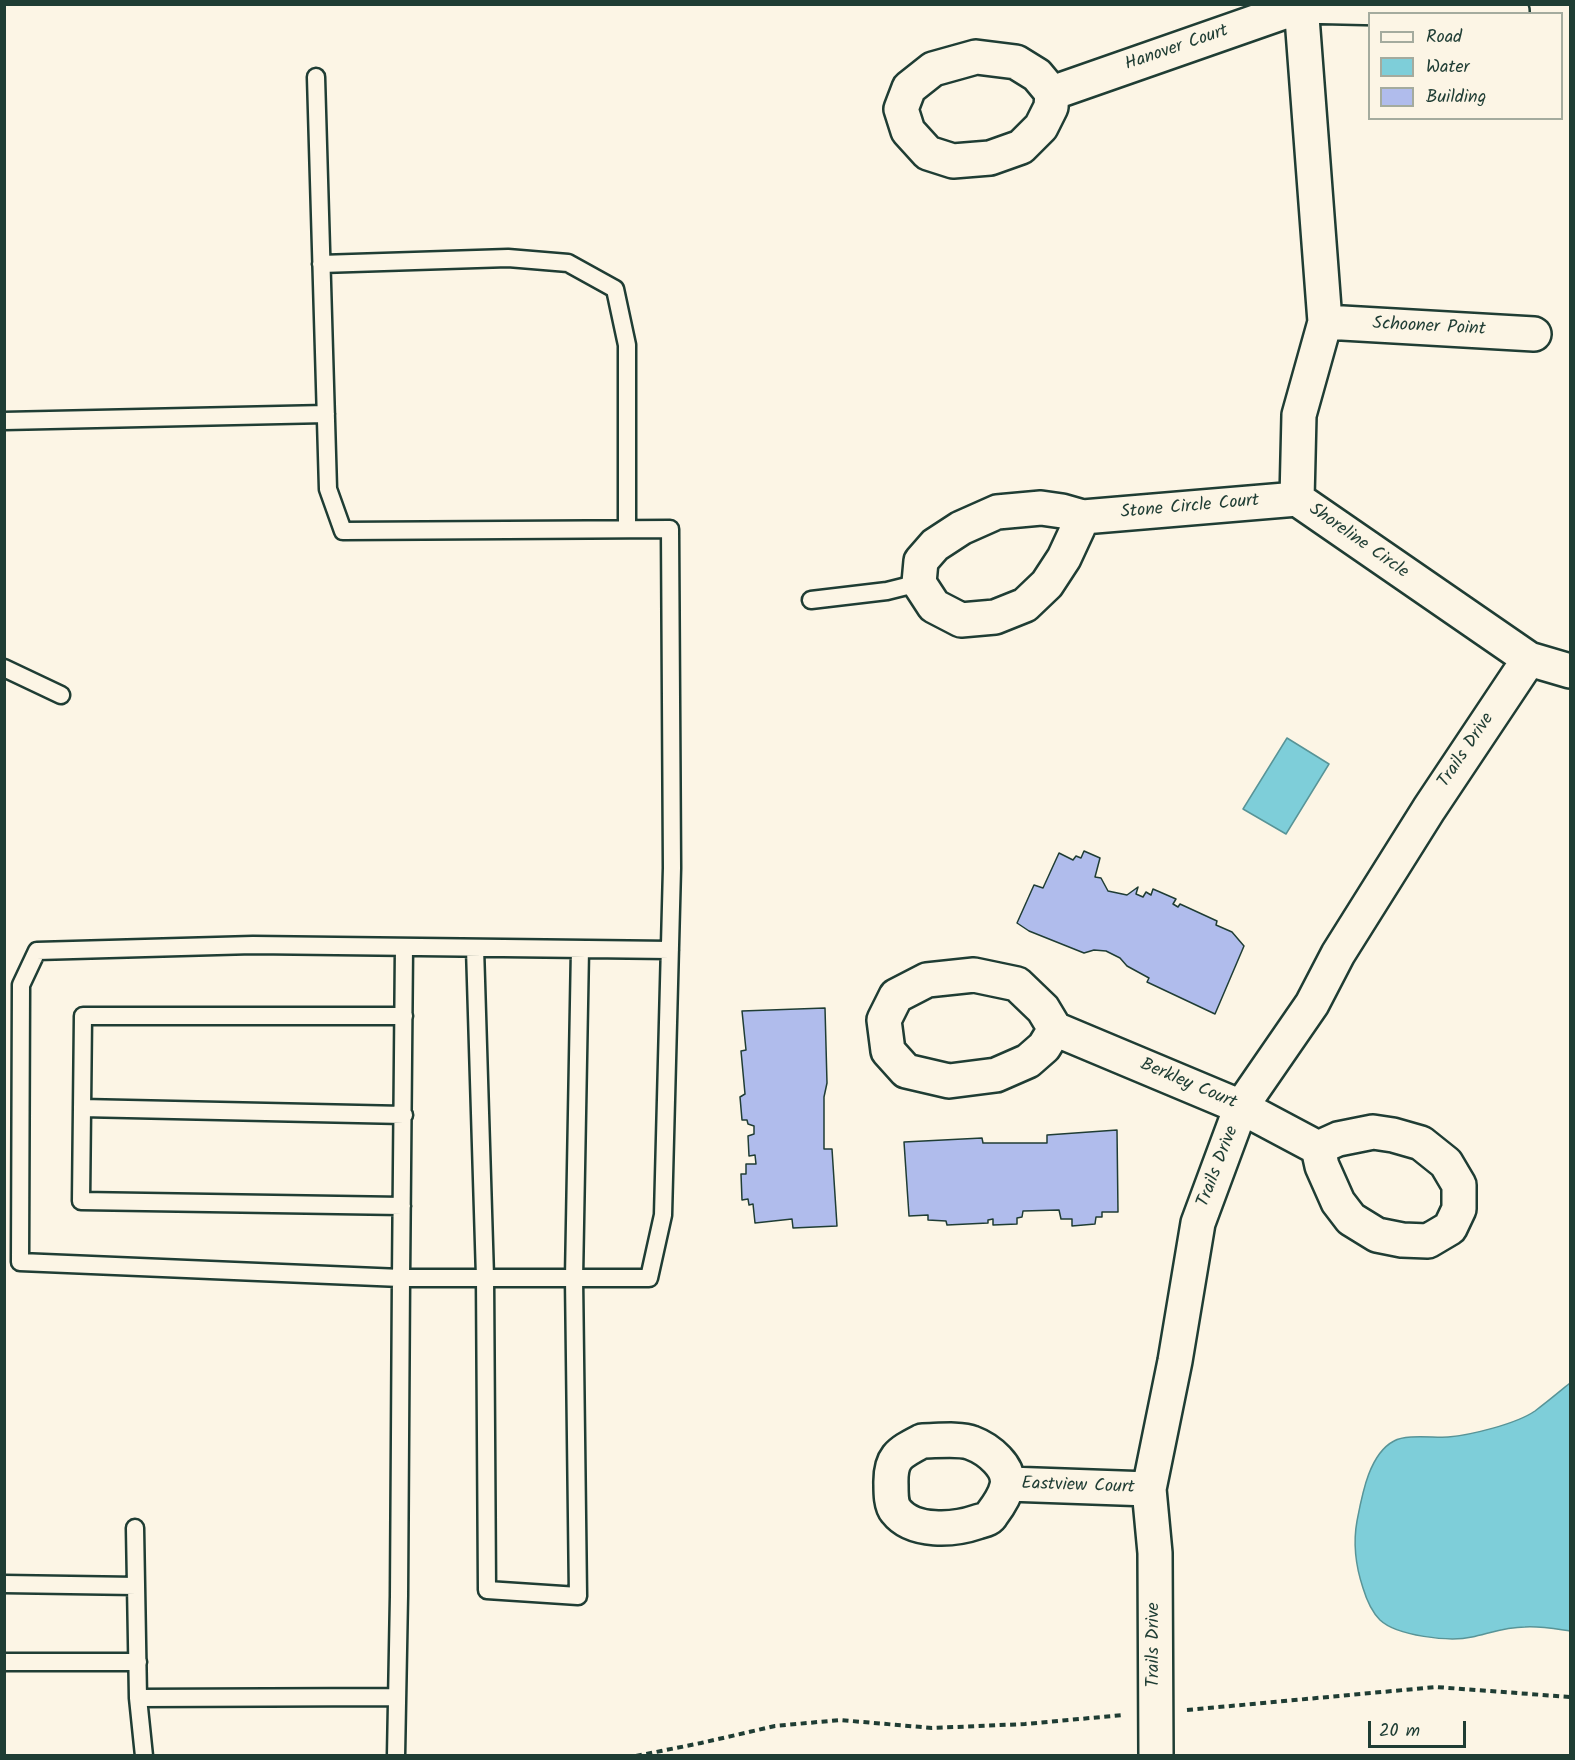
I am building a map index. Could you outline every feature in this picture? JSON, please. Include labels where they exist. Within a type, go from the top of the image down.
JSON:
[{"type":"street","points":[[1301,5],[1512,11]]},
{"type":"street","name":"Hanover Court","points":[[1052,93],[1301,5]]},
{"type":"street","name":"Shoreline Circle","points":[[1301,5],[1325,322],[1299,415],[1297,499],[1529,659],[1570,671]]},
{"type":"street","name":"Schooner Point","points":[[1325,322],[1533,334]]},
{"type":"street","name":"Stone Circle Court","points":[[919,583],[921,561],[935,545],[961,528],[998,512],[1041,508],[1083,517],[1297,499]]},
{"type":"street","points":[[919,583],[934,606],[962,620],[995,617],[1016,609],[1025,605],[1047,584],[1064,558],[1083,517]]},
{"type":"street","name":"Trails Drive","points":[[1156,1755],[1155,1553],[1149,1489],[1175,1361],[1198,1223],[1241,1107],[1312,1004],[1338,954],[1429,809],[1529,659]]},
{"type":"street","points":[[974,975],[1017,984],[1043,1009],[1055,1029],[1044,1047],[1028,1061],[996,1075],[949,1082],[906,1071],[888,1050],[884,1020],[896,996],[927,980],[974,975]]},
{"type":"street","name":"Berkley Court","points":[[1055,1029],[1241,1107],[1318,1148]]},
{"type":"street","name":"Eastview Court","points":[[1008,1484],[1149,1489]]},
{"type":"lane","points":[[316,77],[328,489],[343,531],[670,529],[672,867],[670,950],[663,1215],[649,1278],[401,1278],[20,1262],[21,985],[37,951],[253,945],[670,950]]},
{"type":"lane","points":[[321,264],[508,258],[568,263],[615,289],[627,345],[627,529]]},
{"type":"lane","points":[[4,421],[326,414]]},
{"type":"lane","points":[[811,600],[887,591],[919,583]]},
{"type":"lane","points":[[4,668],[61,695]]},
{"type":"lane","points":[[396,1755],[404,947]]},
{"type":"lane","points":[[475,948],[485,1277],[487,1590],[578,1596],[574,1278],[580,949]]},
{"type":"lane","points":[[402,1206],[81,1202],[83,1016],[404,1016]]},
{"type":"lane","points":[[82,1108],[404,1115]]},
{"type":"lane","points":[[135,1528],[138,1698],[144,1755]]},
{"type":"lane","points":[[4,1584],[136,1586]]},
{"type":"lane","points":[[4,1662],[138,1662]]},
{"type":"lane","points":[[138,1698],[397,1697]]},
{"type":"path","points":[[636,1755],[775,1726],[840,1719],[932,1728],[1025,1724],[1436,1688],[1570,1697]]},
{"type":"water","points":[[1287,738],[1329,764],[1286,834],[1243,809]]},
{"type":"water","points":[[1570,1383],[1570,1631],[1542,1627],[1518,1627],[1472,1637],[1450,1639],[1411,1634],[1388,1626],[1380,1620],[1364,1592],[1355,1546],[1357,1521],[1364,1488],[1378,1455],[1385,1447],[1399,1439],[1458,1436],[1517,1420],[1535,1411]]},
{"type":"building","points":[[1084,851],[1100,858],[1095,877],[1101,878],[1108,891],[1127,895],[1138,887],[1136,894],[1143,897],[1146,892],[1151,895],[1153,889],[1176,899],[1173,904],[1178,907],[1180,904],[1217,921],[1216,925],[1232,932],[1244,946],[1215,1014],[1147,982],[1149,978],[1106,951],[1094,950],[1084,953],[1029,931],[1017,923],[1034,885],[1043,888],[1059,853],[1073,860],[1076,856],[1081,858]]},
{"type":"building","points":[[825,1008],[827,1083],[824,1097],[824,1149],[832,1149],[837,1226],[793,1228],[792,1219],[755,1223],[753,1204],[749,1205],[748,1199],[742,1200],[741,1174],[746,1174],[746,1164],[756,1164],[755,1155],[749,1156],[748,1136],[754,1134],[754,1126],[748,1124],[747,1120],[742,1120],[740,1097],[745,1094],[741,1051],[746,1050],[742,1011]]},
{"type":"building","points":[[1117,1130],[1118,1212],[1102,1212],[1102,1217],[1096,1217],[1095,1224],[1072,1226],[1072,1219],[1061,1219],[1059,1210],[1023,1211],[1022,1217],[1017,1218],[1017,1224],[993,1225],[993,1219],[988,1220],[988,1223],[947,1225],[946,1221],[928,1220],[928,1215],[909,1216],[904,1142],[982,1138],[983,1143],[1047,1143],[1047,1135]]}]
